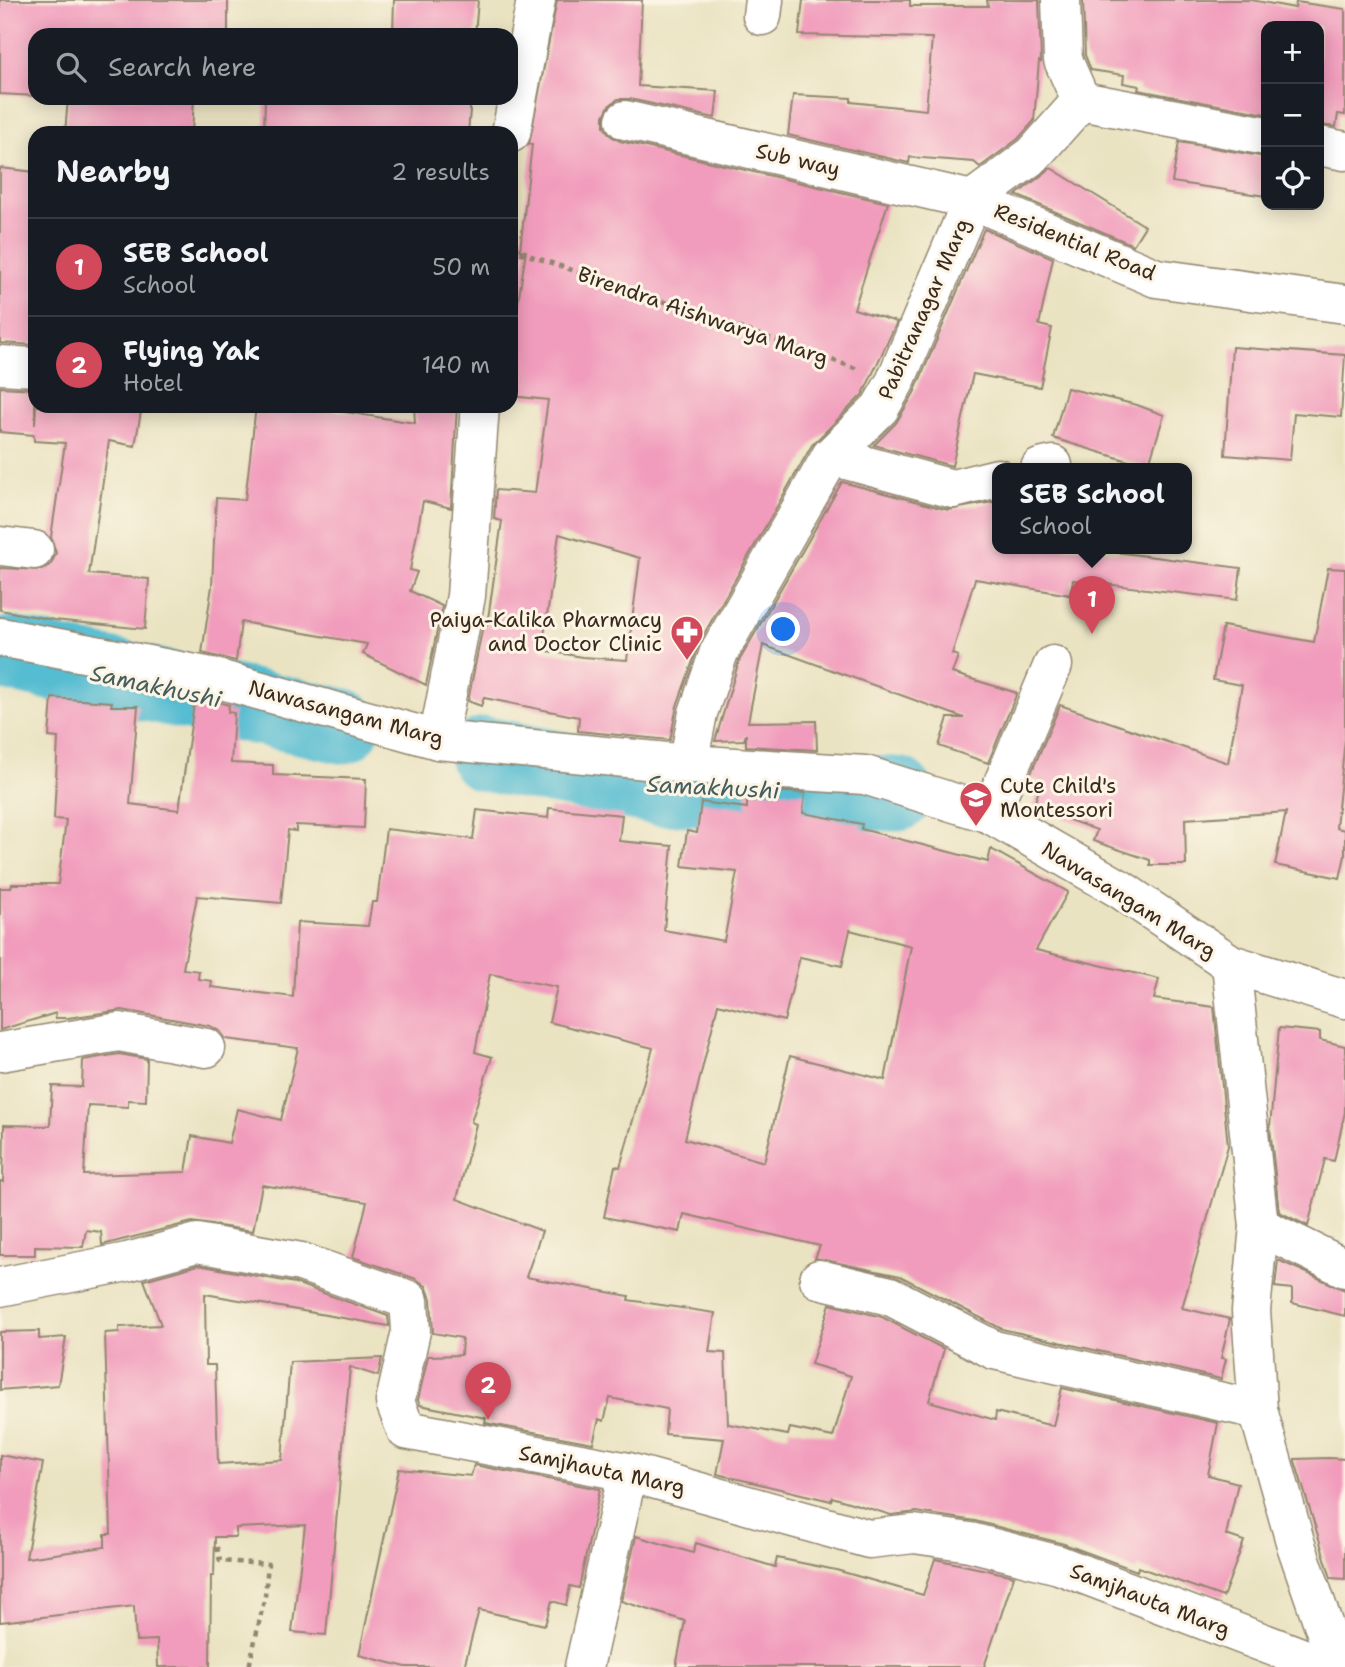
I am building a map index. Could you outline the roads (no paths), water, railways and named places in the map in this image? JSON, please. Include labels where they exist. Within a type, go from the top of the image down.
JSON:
[{"type":"street","points":[[518,96],[536,0]]},
{"type":"street","points":[[1061,0],[1063,60],[1081,100],[1261,135]]},
{"type":"street","name":"Pabitranagar Marg","points":[[688,764],[698,713],[719,652],[831,456],[880,408],[895,382],[972,200],[1032,155],[1081,100]]},
{"type":"street","points":[[512,126],[516,105]]},
{"type":"street","name":"Sub way","points":[[625,120],[972,200]]},
{"type":"street","points":[[1324,147],[1345,151]]},
{"type":"street","name":"Residential Road","points":[[972,200],[1156,278],[1345,304]]},
{"type":"street","points":[[0,365],[28,367]]},
{"type":"street","points":[[438,740],[466,596],[479,413]]},
{"type":"street","points":[[831,456],[953,489],[992,479]]},
{"type":"street","name":"Nawasangam Marg","points":[[0,637],[211,677],[438,740],[688,764],[865,775],[990,814],[1120,889],[1231,964],[1259,1226],[1251,1311],[1258,1410],[1296,1545],[1338,1667]]},
{"type":"street","points":[[990,814],[1053,665]]},
{"type":"street","points":[[1231,964],[1345,999]]},
{"type":"street","points":[[0,1052],[118,1032],[206,1048]]},
{"type":"street","points":[[1259,1226],[1345,1268]]},
{"type":"street","name":"Samjhauta Marg","points":[[0,1287],[127,1262],[197,1244],[301,1262],[409,1300],[411,1331],[395,1402],[406,1430],[628,1472],[869,1539],[914,1534],[970,1542],[1059,1565],[1327,1667]]},
{"type":"street","points":[[819,1279],[890,1296],[994,1350],[1258,1410]]},
{"type":"street","points":[[584,1667],[628,1472]]},
{"type":"waterway","name":"Samakhushi","points":[[10,654],[343,726]]},
{"type":"waterway","name":"Samakhushi","points":[[486,754],[659,788],[897,794]]},
{"type":"place","name":"SEB School","points":[[1092,634]]},
{"type":"place","name":"Paiya-Kalika Pharmacy and Doctor Clinic","points":[[687,662]]},
{"type":"place","name":"Cute Child's Montessori","points":[[976,828]]},
{"type":"place","name":"Flying Yak","points":[[488,1420]]}]
